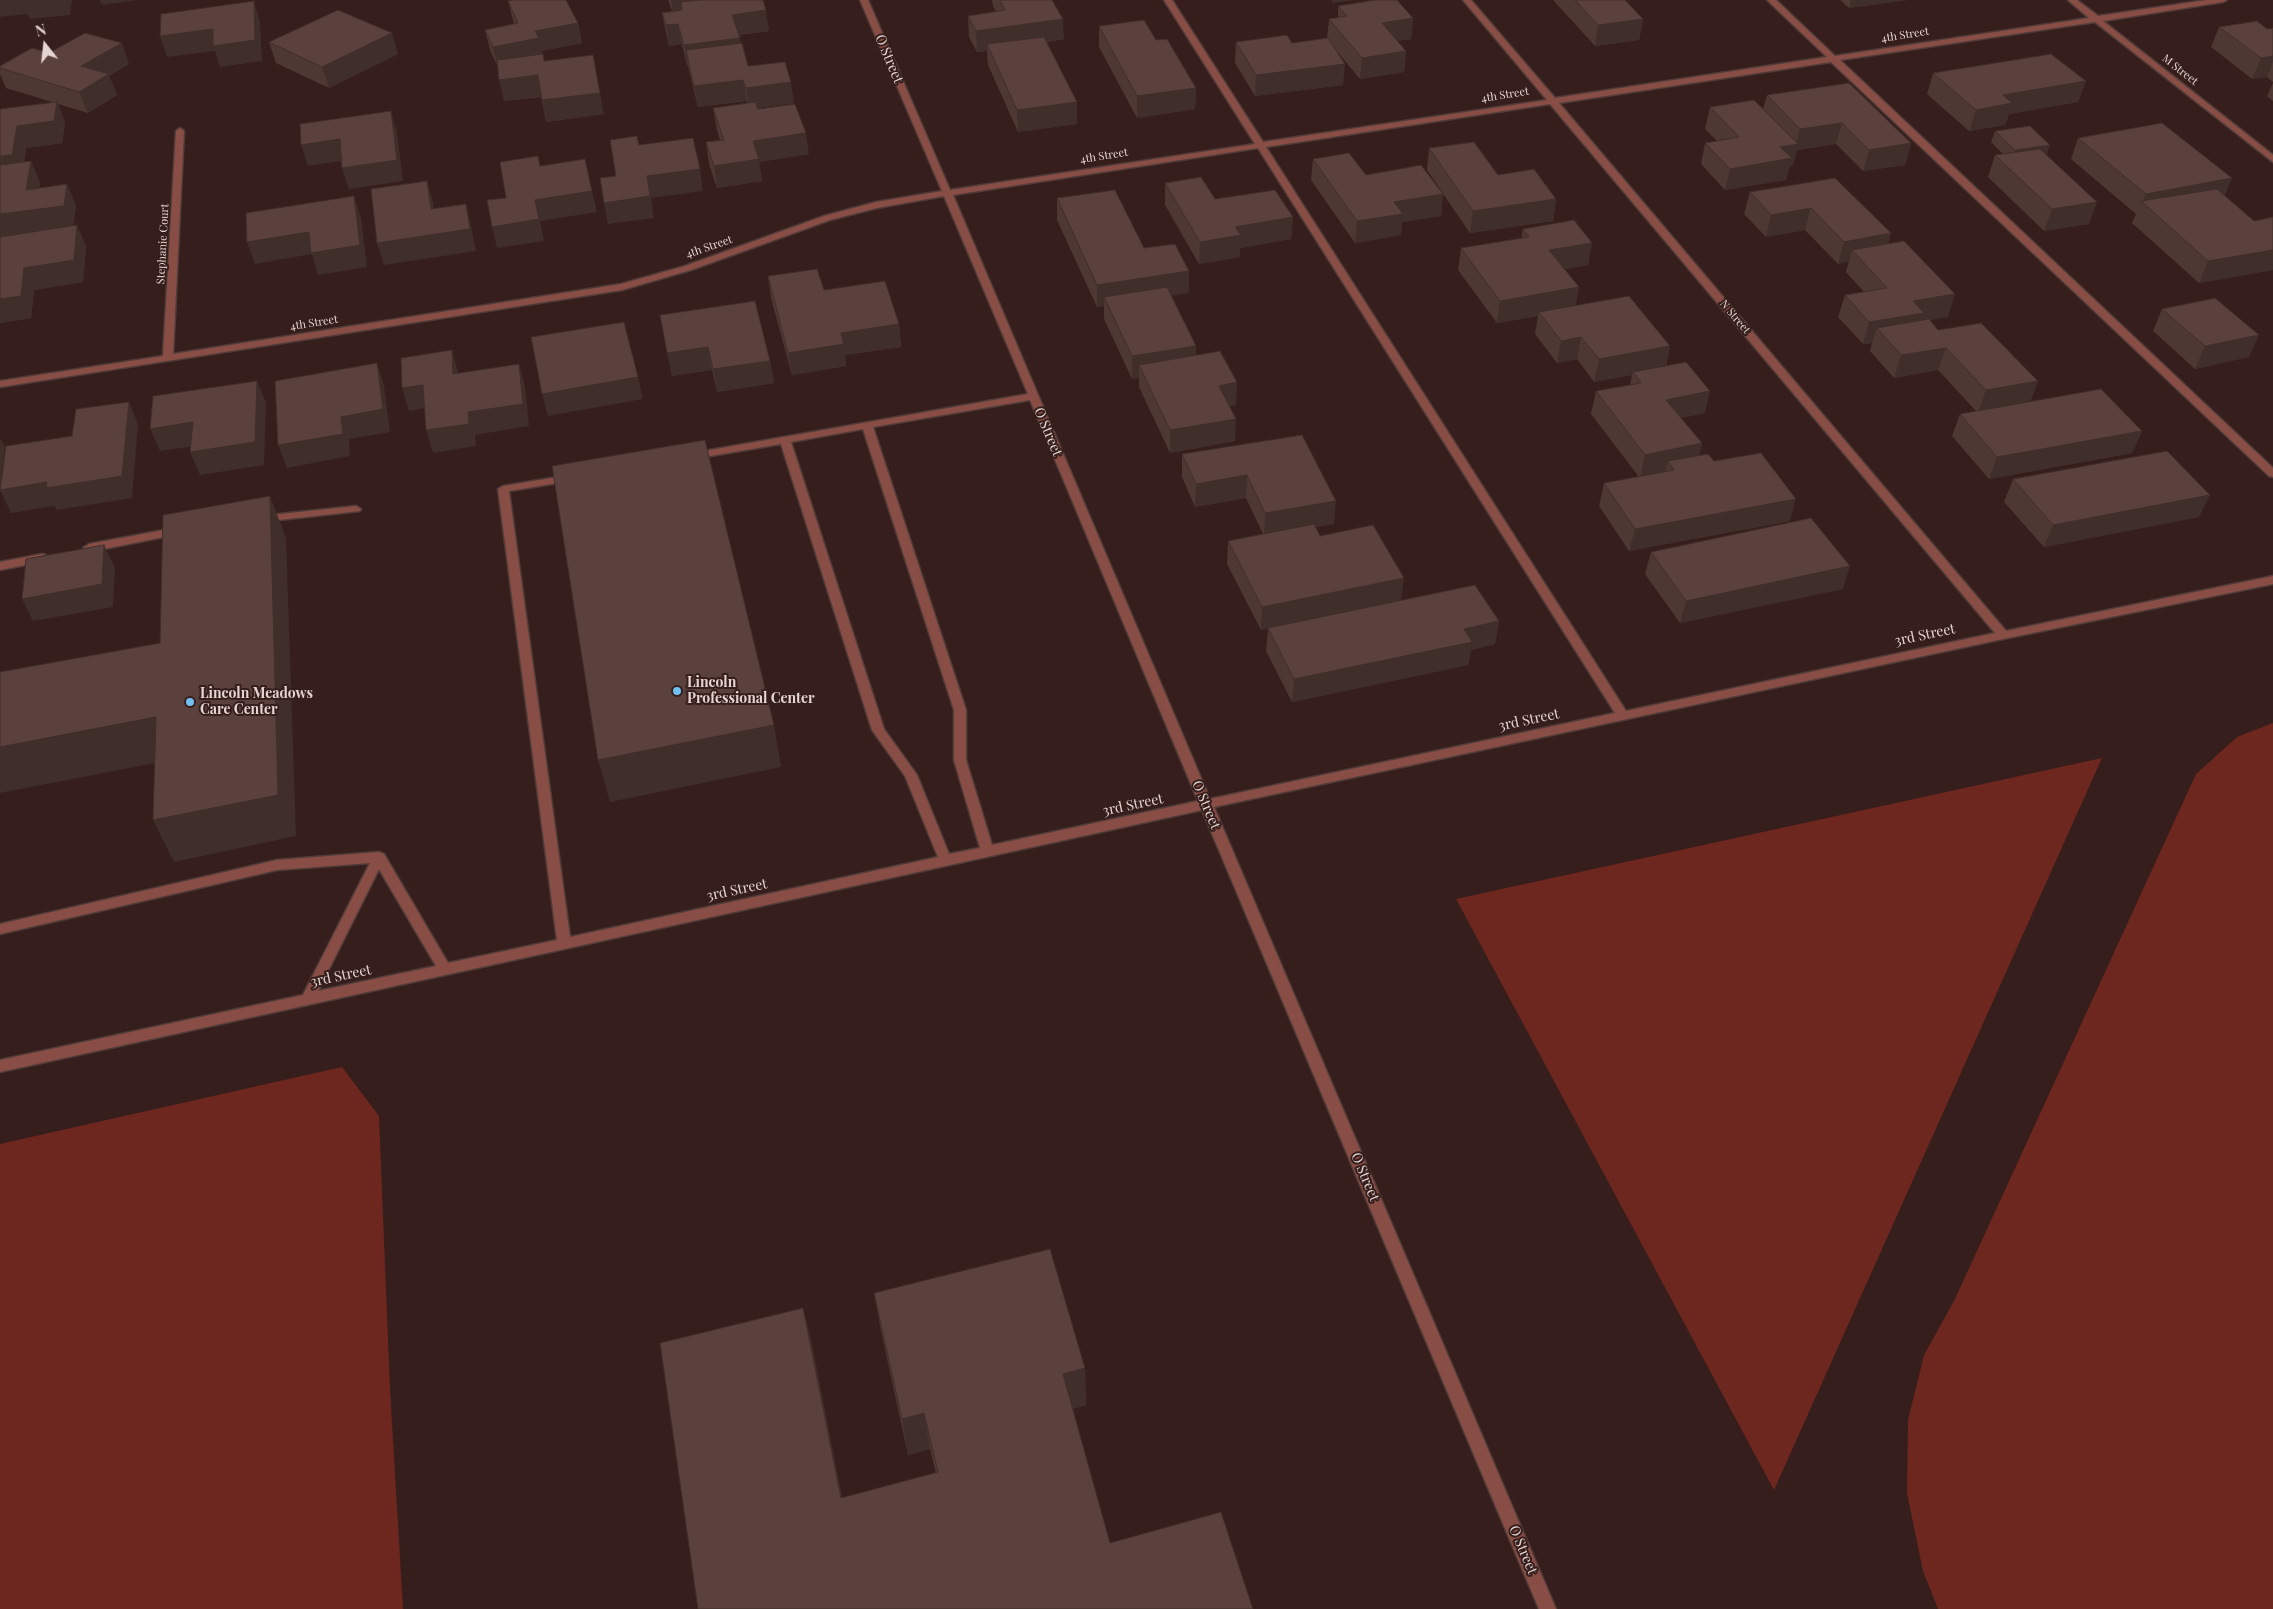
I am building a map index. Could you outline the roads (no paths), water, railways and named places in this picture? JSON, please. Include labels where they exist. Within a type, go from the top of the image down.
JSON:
[{"type":"street","name":"O Street","points":[[864,0],[1548,1609]]},
{"type":"street","points":[[1168,0],[1624,717]]},
{"type":"street","name":"N Street","points":[[1467,0],[2003,635]]},
{"type":"street","points":[[1771,0],[2273,474]]},
{"type":"street","name":"M Street","points":[[2072,0],[2273,158]]},
{"type":"street","name":"4th Street","points":[[0,384],[622,287],[688,268],[828,218],[876,205],[946,192],[2223,0]]},
{"type":"street","name":"Stephanie Court","points":[[168,357],[180,131]]},
{"type":"street","points":[[678,459],[1033,396]]},
{"type":"street","points":[[867,425],[960,710],[960,760],[987,851]]},
{"type":"street","points":[[785,440],[878,730],[911,775],[946,862]]},
{"type":"street","points":[[564,944],[503,489],[580,476]]},
{"type":"street","points":[[253,520],[356,509]]},
{"type":"street","points":[[75,551],[188,529]]},
{"type":"street","points":[[0,566],[56,555]]},
{"type":"street","name":"3rd Street","points":[[0,1066],[946,862],[987,851],[2003,635],[2273,580]]},
{"type":"street","points":[[0,929],[277,865],[379,857]]},
{"type":"street","points":[[379,857],[445,970]]},
{"type":"street","points":[[307,1000],[379,857]]},
{"type":"place","name":"Lincoln Professional Center","points":[[677,691]]},
{"type":"place","name":"Lincoln Meadows Care Center","points":[[190,702]]}]
